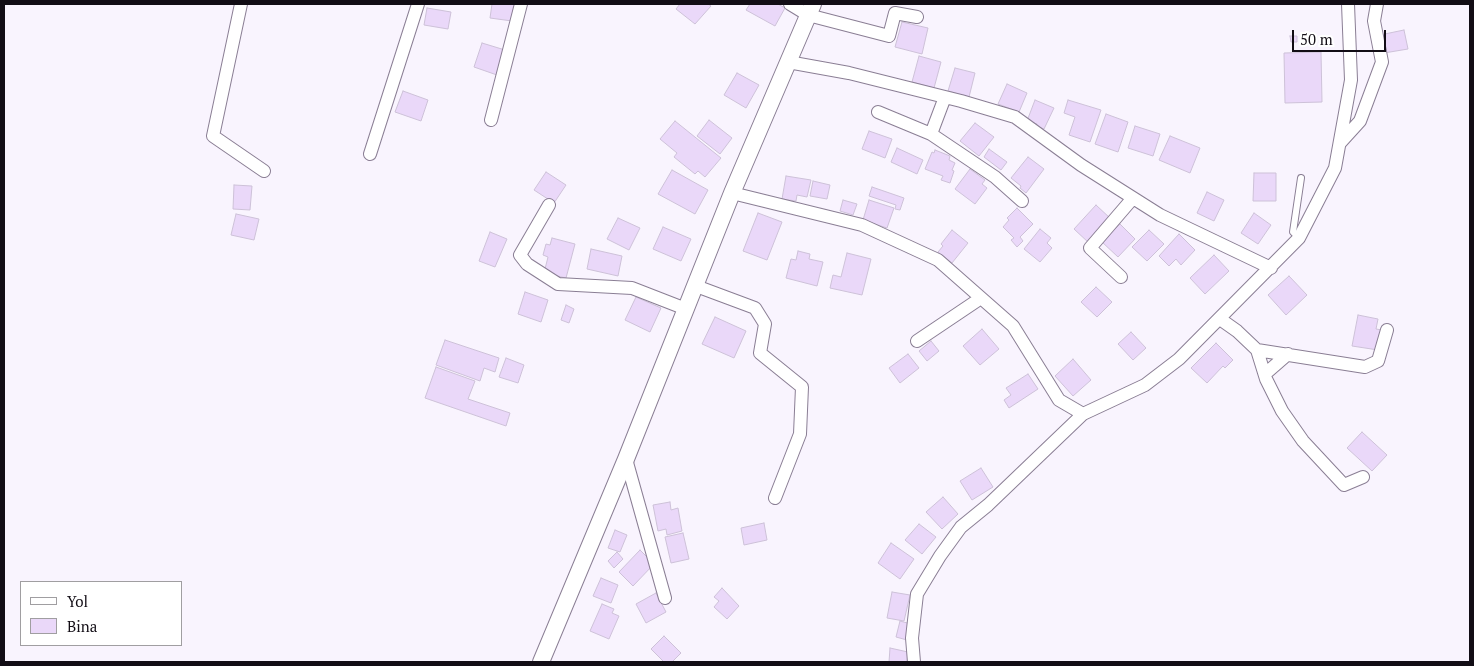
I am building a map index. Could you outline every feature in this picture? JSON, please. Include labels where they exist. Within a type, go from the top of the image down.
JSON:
[{"type":"street","points":[[241,4],[212,136],[264,171]]},
{"type":"street","points":[[370,154],[418,4]]},
{"type":"street","points":[[491,120],[521,4]]},
{"type":"street","points":[[790,4],[811,9],[889,36],[895,12],[917,17]]},
{"type":"street","points":[[914,662],[912,638],[917,594],[940,556],[961,527],[988,505],[1082,414],[1146,385],[1179,359],[1299,238],[1335,168],[1351,80],[1348,4]]},
{"type":"street","points":[[1340,143],[1360,121],[1382,62],[1374,21],[1377,4]]},
{"type":"street","points":[[541,662],[626,459],[732,193],[811,9]]},
{"type":"street","points":[[788,62],[850,73],[945,97],[1015,118],[1081,165],[1160,214],[1271,268]]},
{"type":"street","points":[[931,134],[945,97]]},
{"type":"street","points":[[878,112],[931,134],[995,177],[1022,201]]},
{"type":"street","points":[[732,193],[862,225],[938,260],[1013,326],[1059,400],[1082,414]]},
{"type":"street","points":[[1121,277],[1090,248],[1133,198]]},
{"type":"street","points":[[548,205],[520,256],[527,264],[558,284],[632,288],[686,309]]},
{"type":"street","points":[[696,286],[755,308],[765,324],[760,353],[802,388],[800,434],[775,498]]},
{"type":"street","points":[[917,341],[981,298]]},
{"type":"street","points":[[1220,319],[1237,331],[1257,350],[1265,374],[1282,410],[1303,441],[1344,485],[1363,476]]},
{"type":"street","points":[[1257,350],[1366,367],[1378,361],[1387,330]]},
{"type":"street","points":[[1265,374],[1288,354]]},
{"type":"street","points":[[626,459],[666,598]]},
{"type":"lane","points":[[1299,238],[1293,232],[1301,178]]},
{"type":"building","points":[[492,4],[515,4],[512,21],[490,18]]},
{"type":"building","points":[[680,4],[708,4],[711,6],[695,24],[676,9]]},
{"type":"building","points":[[750,4],[778,4],[785,8],[775,26],[746,10]]},
{"type":"building","points":[[427,8],[451,12],[448,29],[424,25]]},
{"type":"building","points":[[902,22],[928,28],[922,54],[895,47]]},
{"type":"building","points":[[1404,30],[1408,49],[1384,53],[1380,35]]},
{"type":"building","points":[[1290,36],[1297,36],[1297,42],[1291,42]]},
{"type":"building","points":[[482,43],[505,50],[497,75],[474,67]]},
{"type":"building","points":[[1321,52],[1322,102],[1285,103],[1284,53]]},
{"type":"building","points":[[919,56],[941,62],[934,88],[912,82]]},
{"type":"building","points":[[955,68],[975,73],[969,97],[948,91]]},
{"type":"building","points":[[737,73],[759,85],[746,108],[724,95]]},
{"type":"building","points":[[1007,84],[1027,93],[1019,112],[998,104]]},
{"type":"building","points":[[403,91],[428,100],[421,121],[395,112]]},
{"type":"building","points":[[1035,100],[1054,108],[1044,129],[1036,126],[1037,124],[1027,121]]},
{"type":"building","points":[[1068,100],[1101,110],[1090,142],[1069,135],[1075,117],[1064,113]]},
{"type":"building","points":[[1106,114],[1128,122],[1118,152],[1095,144]]},
{"type":"building","points":[[709,120],[732,138],[720,154],[697,136]]},
{"type":"building","points":[[675,121],[721,158],[705,177],[698,171],[695,174],[674,157],[677,153],[660,139]]},
{"type":"building","points":[[975,123],[994,137],[979,156],[960,141]]},
{"type":"building","points":[[1135,126],[1160,134],[1153,156],[1128,148]]},
{"type":"building","points":[[869,131],[892,139],[885,158],[862,149]]},
{"type":"building","points":[[1170,136],[1200,148],[1190,173],[1159,160]]},
{"type":"building","points":[[897,148],[923,160],[917,174],[891,162]]},
{"type":"building","points":[[989,149],[1007,162],[1001,170],[984,157]]},
{"type":"building","points":[[935,150],[950,156],[949,160],[955,163],[950,183],[941,180],[943,176],[925,169],[932,152],[934,153]]},
{"type":"building","points":[[1028,157],[1044,169],[1026,193],[1011,178]]},
{"type":"building","points":[[970,169],[985,180],[982,184],[987,188],[975,204],[955,189]]},
{"type":"building","points":[[672,170],[708,190],[695,214],[658,194]]},
{"type":"building","points":[[546,172],[566,185],[554,203],[534,190]]},
{"type":"building","points":[[1254,173],[1276,173],[1276,201],[1253,201]]},
{"type":"building","points":[[786,176],[811,180],[807,197],[797,195],[796,201],[782,199]]},
{"type":"building","points":[[813,181],[830,185],[827,199],[810,196]]},
{"type":"building","points":[[234,185],[252,186],[250,210],[233,209]]},
{"type":"building","points":[[872,187],[904,198],[900,210],[895,209],[896,205],[869,196]]},
{"type":"building","points":[[1207,192],[1224,200],[1214,221],[1197,213]]},
{"type":"building","points":[[843,200],[857,204],[853,215],[840,211]]},
{"type":"building","points":[[869,200],[894,208],[887,228],[863,220]]},
{"type":"building","points":[[1096,205],[1111,219],[1089,243],[1074,229]]},
{"type":"building","points":[[1017,208],[1033,224],[1020,237],[1023,241],[1017,247],[1011,240],[1014,238],[1003,227],[1009,220],[1007,218]]},
{"type":"building","points":[[758,213],[782,222],[767,260],[743,251]]},
{"type":"building","points":[[1254,213],[1271,225],[1258,244],[1241,233]]},
{"type":"building","points":[[236,214],[259,219],[254,240],[231,235]]},
{"type":"building","points":[[618,218],[640,228],[629,250],[607,239]]},
{"type":"building","points":[[1120,224],[1135,239],[1118,257],[1102,242]]},
{"type":"building","points":[[663,227],[691,239],[681,261],[653,249]]},
{"type":"building","points":[[1040,229],[1051,238],[1047,243],[1052,248],[1040,262],[1024,249]]},
{"type":"building","points":[[952,230],[968,243],[952,263],[938,252],[943,246],[941,244]]},
{"type":"building","points":[[1149,230],[1164,244],[1147,261],[1132,247]]},
{"type":"building","points":[[490,232],[507,239],[495,267],[479,261]]},
{"type":"building","points":[[1179,234],[1195,250],[1181,265],[1176,259],[1169,266],[1159,256]]},
{"type":"building","points":[[552,238],[575,244],[566,278],[544,273],[548,257],[543,255],[546,244],[550,245]]},
{"type":"building","points":[[591,249],[622,256],[618,276],[587,269]]},
{"type":"building","points":[[798,251],[810,254],[809,259],[823,262],[817,286],[786,278],[791,259],[796,260]]},
{"type":"building","points":[[847,253],[871,259],[862,295],[830,288],[833,275],[841,277]]},
{"type":"building","points":[[1214,255],[1229,271],[1205,294],[1190,278]]},
{"type":"building","points":[[1289,276],[1307,295],[1286,315],[1268,295]]},
{"type":"building","points":[[1096,287],[1112,302],[1097,317],[1081,302]]},
{"type":"building","points":[[525,292],[548,300],[541,322],[518,314]]},
{"type":"building","points":[[636,297],[661,308],[650,332],[625,320]]},
{"type":"building","points":[[566,305],[574,309],[569,323],[561,320]]},
{"type":"building","points":[[1358,315],[1378,319],[1376,329],[1382,330],[1378,350],[1352,346]]},
{"type":"building","points":[[715,317],[746,331],[734,358],[702,344]]},
{"type":"building","points":[[982,329],[999,349],[980,365],[963,346]]},
{"type":"building","points":[[1131,332],[1146,348],[1133,360],[1118,344]]},
{"type":"building","points":[[445,340],[499,358],[495,372],[484,368],[480,381],[436,365]]},
{"type":"building","points":[[931,341],[939,351],[927,361],[919,351]]},
{"type":"building","points":[[1216,343],[1233,360],[1225,368],[1223,366],[1207,383],[1191,368]]},
{"type":"building","points":[[908,354],[919,368],[900,383],[889,368]]},
{"type":"building","points":[[506,358],[524,365],[518,383],[499,377]]},
{"type":"building","points":[[1073,359],[1091,380],[1073,396],[1055,376]]},
{"type":"building","points":[[436,367],[475,381],[468,399],[510,413],[506,426],[425,398]]},
{"type":"building","points":[[1028,374],[1038,389],[1009,408],[1004,400],[1011,395],[1006,388]]},
{"type":"building","points":[[1362,432],[1387,455],[1372,471],[1347,448]]},
{"type":"building","points":[[981,468],[993,487],[972,500],[960,481]]},
{"type":"building","points":[[943,497],[958,514],[942,529],[926,512]]},
{"type":"building","points":[[670,502],[671,510],[678,508],[682,531],[667,535],[666,529],[658,531],[653,505]]},
{"type":"building","points":[[764,523],[767,540],[744,545],[741,528]]},
{"type":"building","points":[[919,524],[936,537],[922,554],[905,540]]},
{"type":"building","points":[[615,530],[627,535],[620,552],[608,548]]},
{"type":"building","points":[[683,533],[689,559],[671,563],[665,537]]},
{"type":"building","points":[[891,543],[914,559],[900,579],[878,563]]},
{"type":"building","points":[[640,550],[654,564],[633,586],[619,572]]},
{"type":"building","points":[[617,552],[623,559],[614,568],[608,561]]},
{"type":"building","points":[[601,578],[618,585],[611,603],[593,596]]},
{"type":"building","points":[[722,588],[739,606],[727,619],[714,607],[719,601],[714,597]]},
{"type":"building","points":[[892,592],[910,595],[904,621],[887,618]]},
{"type":"building","points":[[656,593],[666,612],[646,623],[636,604]]},
{"type":"building","points":[[602,604],[614,609],[612,613],[619,616],[609,639],[590,631]]},
{"type":"building","points":[[900,621],[911,624],[907,640],[896,637]]},
{"type":"building","points":[[664,636],[681,653],[672,662],[664,662],[651,649]]},
{"type":"building","points":[[890,648],[908,652],[907,662],[889,662]]}]
